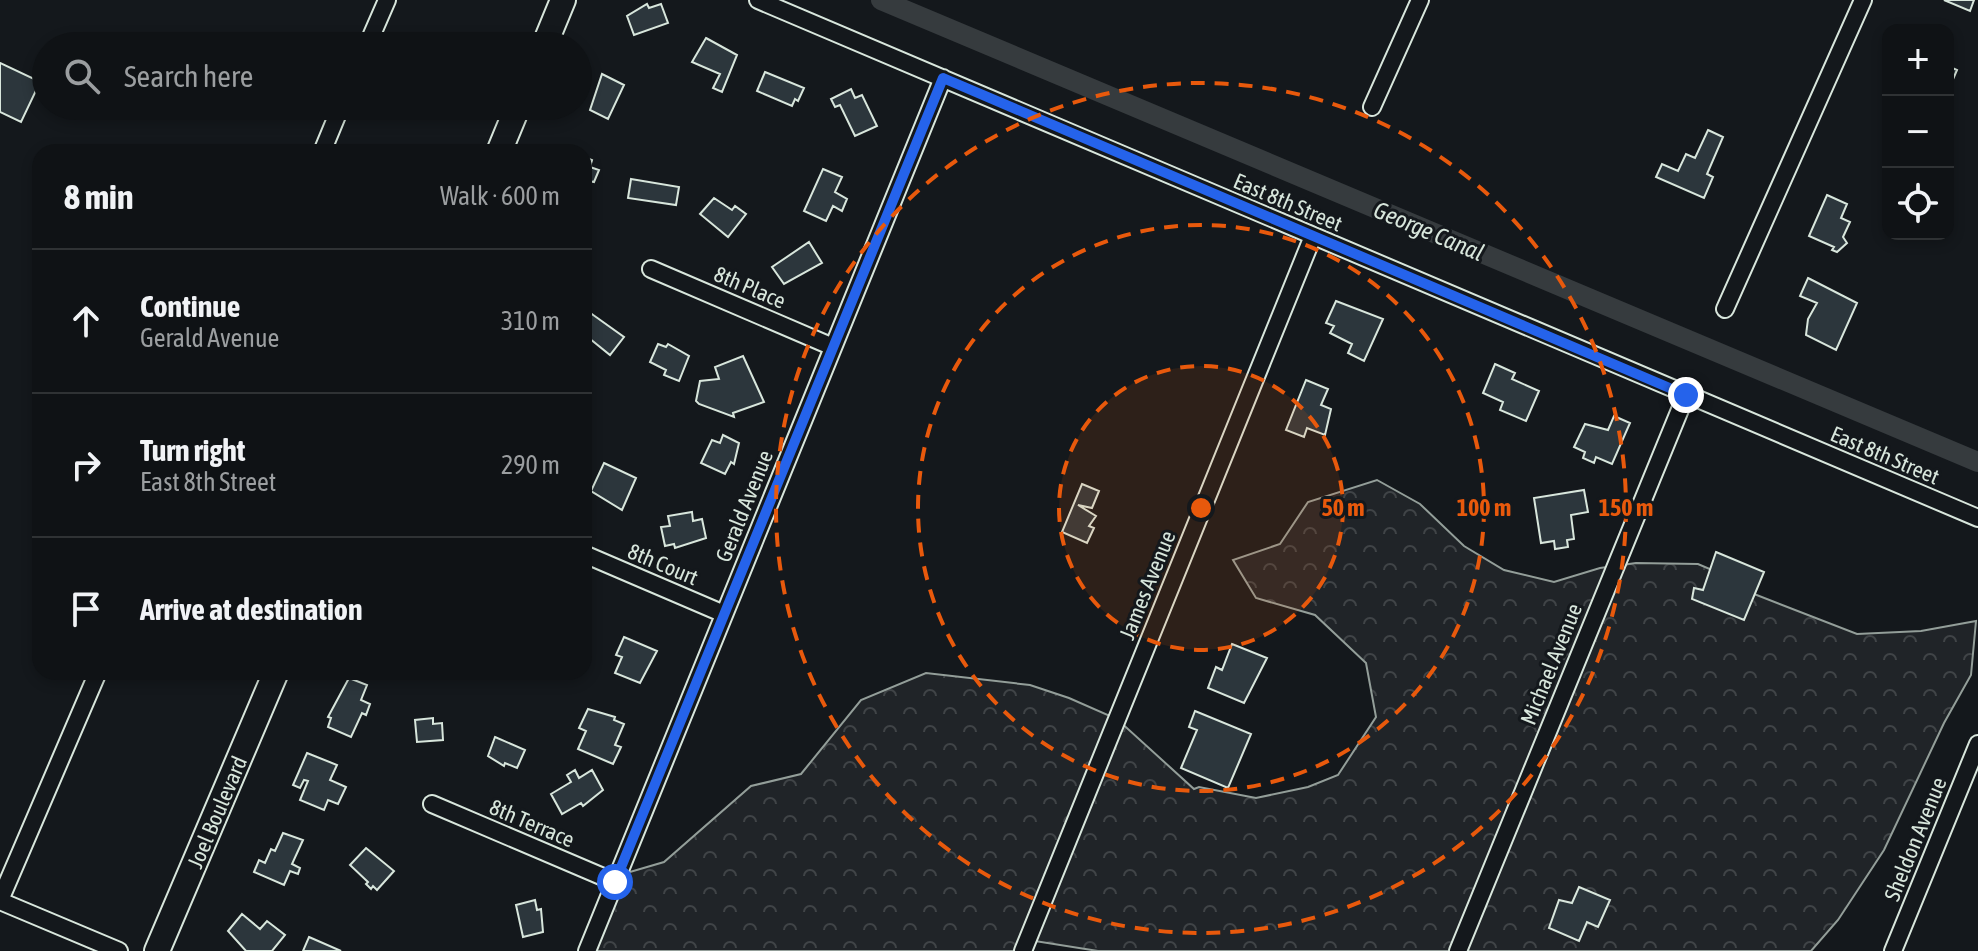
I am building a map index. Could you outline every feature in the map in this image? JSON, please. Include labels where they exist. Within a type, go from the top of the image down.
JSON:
[{"type":"main road","points":[[550,32],[563,0]]},
{"type":"main road","points":[[502,144],[512,120]]},
{"type":"main road","name":"Joel Boulevard","points":[[157,951],[273,680]]},
{"type":"street","points":[[373,32],[387,0]]},
{"type":"street","name":"East 8th Street","points":[[758,0],[1978,518]]},
{"type":"street","points":[[1372,107],[1420,0]]},
{"type":"street","points":[[1725,309],[1863,0]]},
{"type":"street","name":"Gerald Avenue","points":[[587,951],[943,78]]},
{"type":"street","points":[[325,144],[335,120]]},
{"type":"street","name":"James Avenue","points":[[1023,951],[1313,236]]},
{"type":"street","name":"8th Place","points":[[651,269],[833,347]]},
{"type":"street","name":"Michael Avenue","points":[[1458,951],[1686,395]]},
{"type":"street","name":"8th Court","points":[[592,557],[724,614]]},
{"type":"street","points":[[95,680],[0,900],[119,951]]},
{"type":"street","name":"Sheldon Avenue","points":[[1893,951],[1978,744]]},
{"type":"street","name":"8th Terrace","points":[[432,804],[615,882]]},
{"type":"green space","points":[[1377,480],[1420,504],[1464,546],[1504,570],[1554,582],[1600,568],[1636,563],[1698,564],[1752,587],[1754,594],[1857,634],[1921,631],[1976,621],[1971,675],[1944,723],[1884,850],[1838,920],[1811,951],[1098,951],[1035,941],[1013,951],[586,951],[616,876],[664,862],[751,786],[801,774],[861,700],[926,673],[1030,685],[1069,698],[1117,719],[1194,789],[1199,787],[1256,798],[1308,787],[1338,775],[1376,717],[1366,663],[1315,615],[1256,598],[1233,560],[1280,544],[1308,502]]},
{"type":"building","points":[[1944,0],[1974,0],[1970,11]]},
{"type":"building","points":[[647,4],[649,8],[661,4],[668,23],[634,35],[627,16]]},
{"type":"building","points":[[706,38],[737,55],[722,92],[713,88],[720,74],[692,62]]},
{"type":"building","points":[[0,63],[32,78],[32,99],[21,122],[0,112]]},
{"type":"building","points":[[765,72],[804,88],[798,101],[795,99],[792,106],[757,91]]},
{"type":"building","points":[[602,74],[624,85],[608,119],[592,111]]},
{"type":"building","points":[[851,89],[855,98],[862,95],[877,126],[855,136],[840,105],[835,107],[831,99]]},
{"type":"building","points":[[1708,130],[1723,137],[1707,174],[1713,177],[1704,198],[1656,177],[1662,164],[1678,171],[1686,154],[1695,158]]},
{"type":"building","points":[[592,168],[599,170],[592,182]]},
{"type":"building","points":[[823,169],[842,177],[835,192],[847,199],[842,211],[833,206],[826,221],[804,211]]},
{"type":"building","points":[[631,179],[679,187],[676,205],[628,198]]},
{"type":"building","points":[[1827,195],[1847,204],[1841,218],[1850,222],[1843,237],[1847,243],[1837,252],[1832,250],[1834,247],[1809,236]]},
{"type":"building","points":[[714,198],[732,210],[735,206],[746,214],[728,237],[700,214]]},
{"type":"building","points":[[809,242],[822,263],[784,284],[772,267]]},
{"type":"building","points":[[1808,278],[1857,303],[1836,350],[1806,335],[1808,319],[1817,303],[1800,296]]},
{"type":"building","points":[[1336,301],[1383,319],[1364,361],[1348,353],[1352,344],[1330,333],[1334,326],[1326,323]]},
{"type":"building","points":[[592,314],[624,337],[610,355],[592,340]]},
{"type":"building","points":[[658,344],[666,347],[668,344],[689,356],[679,381],[664,375],[666,370],[650,362]]},
{"type":"building","points":[[743,356],[764,402],[733,413],[734,417],[699,404],[696,401],[700,381],[719,379],[715,367]]},
{"type":"building","points":[[1495,364],[1515,373],[1512,379],[1539,391],[1526,421],[1500,410],[1503,402],[1483,393]]},
{"type":"building","points":[[1306,380],[1328,389],[1321,405],[1331,409],[1325,435],[1307,428],[1304,437],[1286,430]]},
{"type":"building","points":[[1614,416],[1630,423],[1612,464],[1596,457],[1594,463],[1583,458],[1585,452],[1574,447],[1585,424],[1608,430]]},
{"type":"building","points":[[723,435],[739,443],[734,464],[731,462],[725,474],[701,463],[712,440],[720,443]]},
{"type":"building","points":[[604,463],[636,478],[622,510],[592,489]]},
{"type":"building","points":[[1082,484],[1099,491],[1092,508],[1078,505],[1096,516],[1089,526],[1094,528],[1087,543],[1062,532]]},
{"type":"building","points":[[1584,490],[1588,512],[1571,515],[1574,539],[1567,540],[1568,547],[1555,549],[1554,541],[1541,543],[1534,498]]},
{"type":"building","points":[[692,512],[693,521],[702,519],[706,538],[675,548],[674,544],[665,546],[661,527],[670,526],[668,516]]},
{"type":"building","points":[[1716,552],[1764,572],[1744,620],[1692,599],[1694,588],[1703,590]]},
{"type":"building","points":[[624,637],[657,651],[640,683],[615,673],[622,657],[616,655]]},
{"type":"building","points":[[1232,644],[1267,658],[1244,703],[1208,688],[1216,667],[1222,670]]},
{"type":"building","points":[[348,680],[367,685],[361,700],[370,704],[366,715],[362,713],[351,737],[328,727],[331,718],[328,717]]},
{"type":"building","points":[[588,709],[615,717],[614,720],[624,724],[615,745],[621,747],[613,764],[578,749],[586,731],[579,728]]},
{"type":"building","points":[[1195,711],[1251,734],[1228,788],[1181,768],[1197,730],[1189,727]]},
{"type":"building","points":[[433,718],[433,724],[442,723],[443,740],[417,742],[415,720]]},
{"type":"building","points":[[495,737],[525,750],[517,768],[505,763],[504,766],[488,756]]},
{"type":"building","points":[[307,753],[337,765],[330,780],[346,787],[338,804],[328,800],[324,810],[300,800],[308,781],[304,780],[300,788],[293,785]]},
{"type":"building","points":[[575,770],[579,778],[592,770],[603,790],[583,806],[581,803],[562,814],[551,794],[571,782],[567,775]]},
{"type":"building","points":[[283,833],[303,840],[292,864],[300,868],[298,874],[290,871],[284,885],[254,872],[259,860],[265,863],[271,849],[275,851]]},
{"type":"building","points":[[366,848],[394,871],[377,890],[373,886],[371,889],[350,865]]},
{"type":"building","points":[[1579,887],[1610,900],[1598,927],[1587,922],[1579,941],[1549,928],[1559,900],[1572,903]]},
{"type":"building","points":[[535,900],[537,910],[541,909],[543,932],[523,937],[516,905]]},
{"type":"building","points":[[242,914],[260,929],[267,921],[285,935],[272,951],[246,951],[228,931]]},
{"type":"building","points":[[309,937],[341,951],[303,951]]},
{"type":"waterway","name":"George Canal","points":[[881,0],[1978,462]]},
{"type":"route","points":[[615,882],[943,78],[1686,395]]}]
